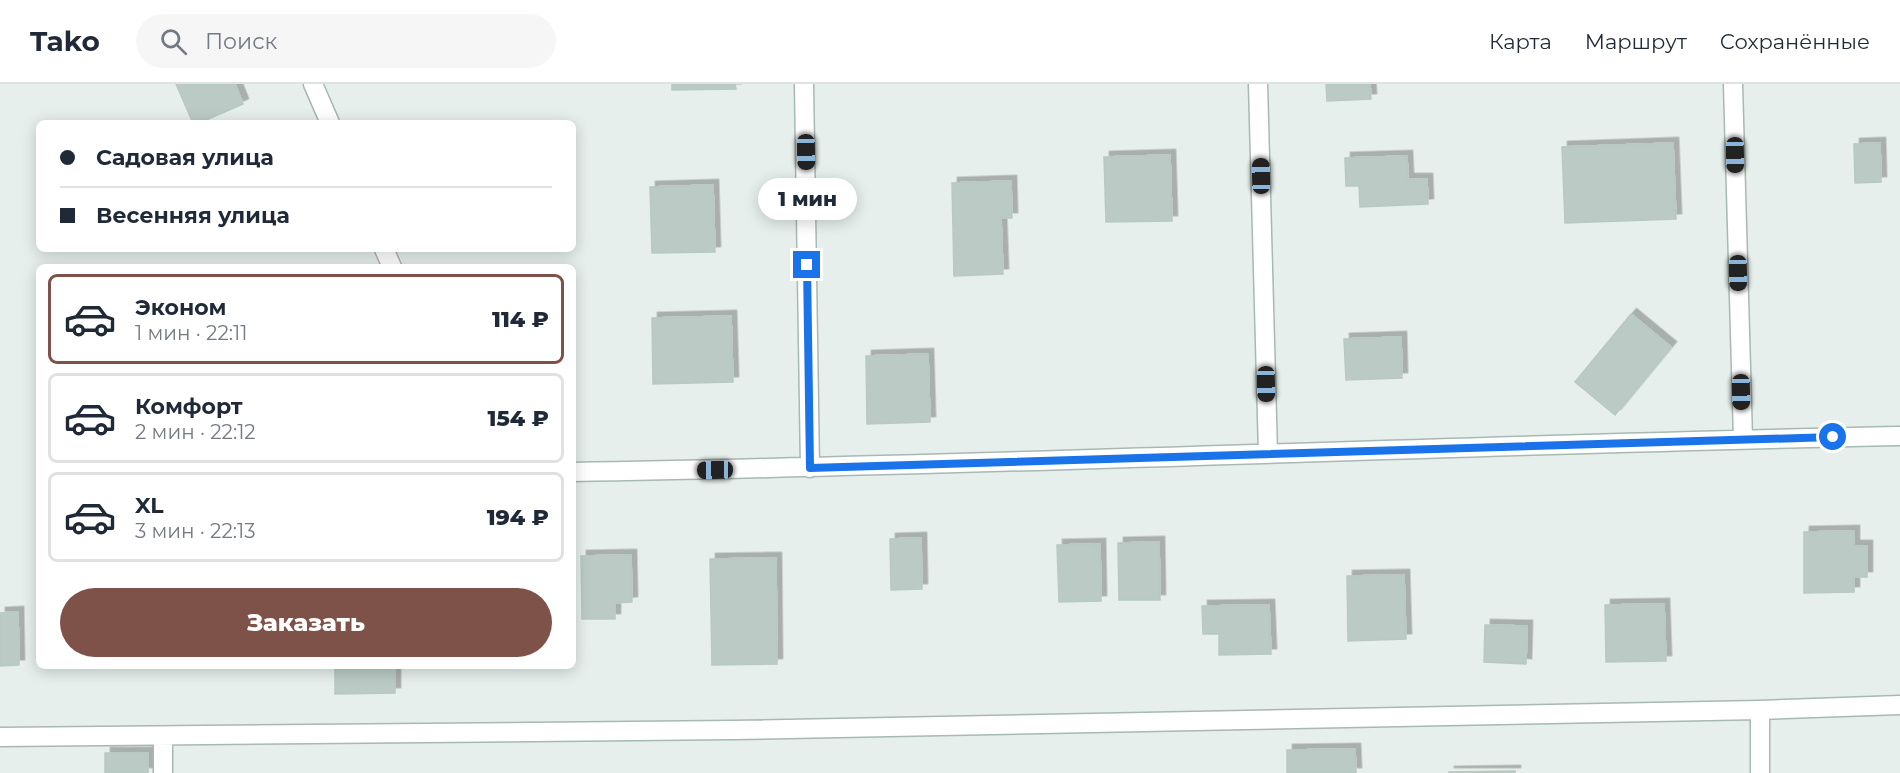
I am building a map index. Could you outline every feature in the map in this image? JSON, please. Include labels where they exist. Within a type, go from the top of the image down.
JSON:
[{"type":"street","points":[[313,84],[329,120]]},
{"type":"street","points":[[804,84],[810,468]]},
{"type":"street","points":[[1258,84],[1268,454]]},
{"type":"street","points":[[1733,84],[1743,439]]},
{"type":"street","points":[[576,472],[810,468],[1900,436]]},
{"type":"street","points":[[0,737],[733,730],[1760,710],[1900,705]]},
{"type":"street","points":[[1760,710],[1760,773]]},
{"type":"street","points":[[163,736],[163,773]]},
{"type":"building","points":[[176,84],[235,84],[243,104],[206,120],[192,120]]},
{"type":"building","points":[[672,84],[735,84],[736,89],[672,90]]},
{"type":"building","points":[[1326,84],[1370,84],[1371,99],[1327,101]]},
{"type":"building","points":[[1673,143],[1676,219],[1565,223],[1562,147]]},
{"type":"building","points":[[1880,143],[1881,182],[1855,183],[1854,144]]},
{"type":"building","points":[[1170,155],[1172,221],[1106,222],[1104,157]]},
{"type":"building","points":[[1407,156],[1408,179],[1427,179],[1428,204],[1360,207],[1359,186],[1346,186],[1345,158]]},
{"type":"building","points":[[1011,181],[1012,218],[1001,218],[1003,274],[954,276],[952,183]]},
{"type":"building","points":[[713,185],[715,252],[652,253],[650,187]]},
{"type":"building","points":[[1631,314],[1671,347],[1615,415],[1575,382]]},
{"type":"building","points":[[731,316],[733,382],[653,384],[652,318]]},
{"type":"building","points":[[1401,337],[1402,378],[1346,380],[1344,339]]},
{"type":"building","points":[[928,354],[930,422],[867,424],[866,356]]},
{"type":"building","points":[[1854,531],[1854,546],[1867,546],[1867,577],[1854,577],[1854,592],[1804,593],[1804,532]]},
{"type":"building","points":[[921,538],[922,589],[891,590],[890,539]]},
{"type":"building","points":[[1159,542],[1160,600],[1119,600],[1118,543]]},
{"type":"building","points":[[1100,544],[1101,601],[1059,602],[1057,545]]},
{"type":"building","points":[[631,555],[632,602],[615,603],[615,619],[582,619],[581,556]]},
{"type":"building","points":[[776,558],[777,664],[712,665],[710,559]]},
{"type":"building","points":[[1404,575],[1406,639],[1348,641],[1347,576]]},
{"type":"building","points":[[1664,604],[1666,661],[1606,662],[1605,605]]},
{"type":"building","points":[[1269,605],[1271,654],[1219,655],[1219,634],[1203,634],[1202,606]]},
{"type":"building","points":[[18,612],[19,665],[0,666],[0,613]]},
{"type":"building","points":[[1485,625],[1527,626],[1526,664],[1484,662]]},
{"type":"building","points":[[335,669],[395,669],[395,693],[335,694]]},
{"type":"building","points":[[1355,749],[1356,773],[1287,773],[1287,750]]},
{"type":"building","points":[[105,753],[148,753],[148,773],[105,773]]},
{"type":"building","points":[[1515,771],[1515,773],[1449,773],[1449,772]]},
{"type":"route","points":[[807,265],[810,468],[1833,437]]}]
